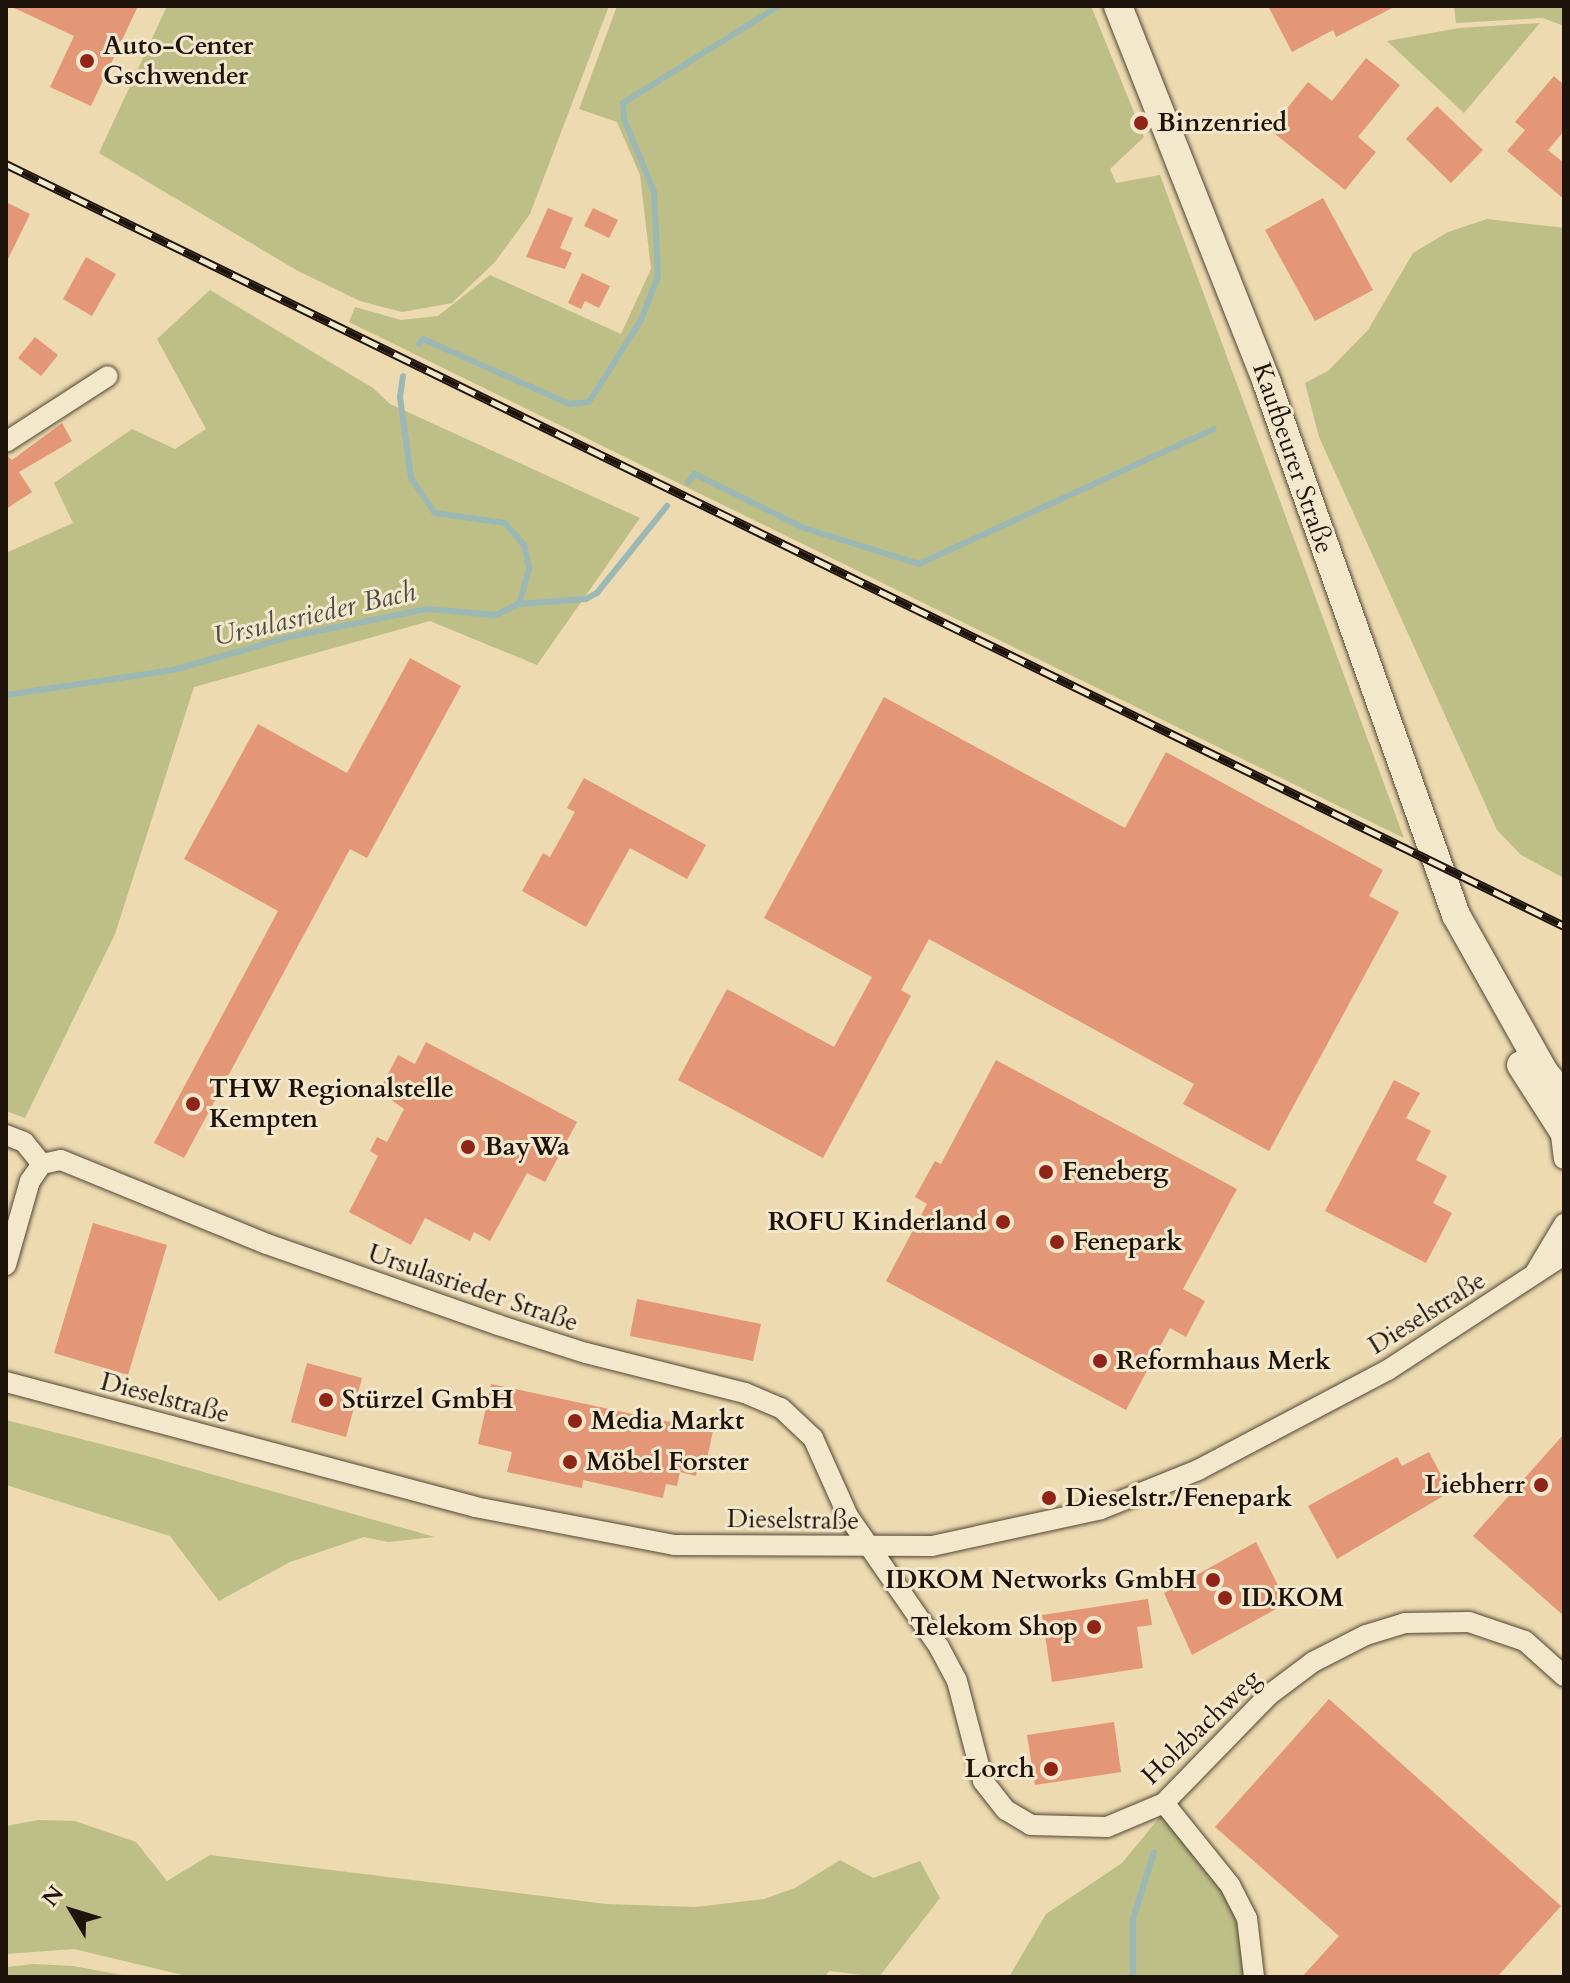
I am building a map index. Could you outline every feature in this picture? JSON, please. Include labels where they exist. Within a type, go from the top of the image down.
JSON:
[{"type":"main road","name":"Kaufbeurer Straße","points":[[1118,6],[1188,174],[1456,915],[1476,983],[1562,1129]]},
{"type":"main road","name":"Kaufbeurer Straße","points":[[1456,915],[1537,1059],[1564,1096]]},
{"type":"street","points":[[6,442],[108,376]]},
{"type":"street","points":[[1562,1129],[1564,1159]]},
{"type":"street","points":[[6,1135],[24,1142],[42,1164],[30,1181],[6,1265]]},
{"type":"street","name":"Ursulasrieder Straße","points":[[42,1164],[61,1160],[267,1244],[527,1334],[745,1393],[781,1408],[813,1438],[848,1516],[870,1548]]},
{"type":"street","name":"Dieselstraße","points":[[1534,1275],[1564,1224]]},
{"type":"street","name":"Dieselstraße","points":[[6,1382],[462,1504],[589,1530],[674,1545],[932,1546],[1101,1509],[1151,1491],[1388,1370],[1564,1255]]},
{"type":"street","name":"Dieselstraße","points":[[1534,1275],[1564,1265]]},
{"type":"street","name":"Holzbachweg","points":[[870,1548],[957,1681],[972,1756],[983,1781],[1006,1810],[1031,1825],[1080,1830],[1107,1827],[1164,1803],[1269,1695],[1313,1662],[1366,1635],[1405,1623],[1469,1622],[1525,1641],[1564,1676]]},
{"type":"street","points":[[1164,1803],[1190,1830],[1241,1907],[1254,1977]]},
{"type":"green space","points":[[167,6],[609,6],[530,214],[495,262],[452,303],[402,312],[360,301],[298,271],[99,153]]},
{"type":"green space","points":[[617,6],[1091,6],[1144,137],[1110,169],[1116,183],[1160,175],[1404,838],[349,322],[355,307],[401,320],[438,316],[490,275],[621,334],[651,269],[640,175],[617,122],[579,109]]},
{"type":"green space","points":[[1454,6],[1564,6],[1564,26],[1543,18],[1456,23]]},
{"type":"green space","points":[[1540,23],[1464,113],[1387,41],[1459,28]]},
{"type":"green space","points":[[1487,219],[1564,228],[1564,878],[1521,855],[1497,830],[1319,437],[1305,383],[1328,371],[1368,330],[1413,253],[1448,232]]},
{"type":"green space","points":[[210,290],[373,388],[390,404],[640,518],[537,665],[430,621],[194,687],[115,934],[25,1118],[6,1111],[6,553],[73,523],[54,483],[132,429],[175,449],[206,429],[157,339]]},
{"type":"green space","points":[[6,1420],[140,1454],[435,1537],[388,1542],[364,1537],[290,1562],[219,1601],[170,1536],[6,1485]]},
{"type":"green space","points":[[1164,1812],[1224,1891],[1240,1922],[1248,1977],[1009,1977],[1046,1914],[1122,1863]]},
{"type":"green space","points":[[38,1820],[75,1821],[136,1842],[167,1881],[210,1855],[606,1904],[696,1907],[764,1899],[795,1888],[840,1860],[873,1878],[920,1861],[940,1898],[879,1977],[829,1971],[825,1977],[191,1977],[74,1949],[6,1954],[6,1826]]},
{"type":"green space","points":[[34,1964],[73,1966],[133,1977],[6,1977],[6,1967]]},
{"type":"building","name":"Auto-Center Gschwender","points":[[10,6],[138,6],[91,106],[50,87],[74,36]]},
{"type":"building","points":[[1268,6],[1396,6],[1336,37],[1333,30],[1292,52]]},
{"type":"building","points":[[1366,58],[1400,85],[1358,137],[1376,152],[1345,190],[1270,130],[1308,82],[1332,101]]},
{"type":"building","points":[[1554,76],[1564,85],[1564,131],[1548,150],[1564,163],[1564,199],[1507,151],[1525,130],[1515,122]]},
{"type":"building","points":[[1437,106],[1483,150],[1451,183],[1406,139]]},
{"type":"building","points":[[1323,198],[1373,290],[1315,321],[1265,230]]},
{"type":"building","points":[[6,202],[30,214],[6,263]]},
{"type":"building","points":[[548,208],[573,218],[560,248],[572,253],[565,269],[526,257]]},
{"type":"building","points":[[593,208],[618,220],[609,238],[584,226]]},
{"type":"building","points":[[86,257],[116,274],[92,316],[63,299]]},
{"type":"building","points":[[582,273],[610,286],[599,308],[585,301],[581,309],[568,303]]},
{"type":"building","points":[[35,337],[58,355],[41,376],[18,358]]},
{"type":"building","points":[[62,423],[72,441],[19,472],[32,492],[6,509],[6,455],[12,460]]},
{"type":"building","points":[[410,658],[461,686],[367,858],[350,849],[184,1158],[154,1143],[278,911],[184,859],[258,724],[347,773]]},
{"type":"building","points":[[884,697],[1125,828],[1166,752],[1383,870],[1369,896],[1399,912],[1269,1151],[1183,1104],[1194,1084],[929,939],[901,990],[911,996],[823,1158],[678,1080],[727,989],[834,1047],[872,977],[764,918]]},
{"type":"building","points":[[584,778],[706,845],[687,879],[630,848],[586,927],[522,891],[543,853],[550,857],[575,812],[567,808]]},
{"type":"building","name":"BayWa","points":[[426,1042],[577,1122],[545,1182],[527,1173],[490,1241],[474,1232],[470,1241],[425,1218],[411,1245],[349,1212],[378,1156],[370,1151],[377,1137],[387,1142],[404,1109],[379,1091],[398,1055],[415,1064]]},
{"type":"building","name":"Fenepark","points":[[996,1060],[1237,1189],[1183,1289],[1205,1301],[1186,1337],[1170,1328],[1126,1410],[886,1281],[927,1204],[915,1197],[935,1161],[941,1164]]},
{"type":"building","points":[[1394,1080],[1420,1093],[1406,1118],[1431,1131],[1416,1160],[1447,1176],[1433,1203],[1452,1213],[1426,1263],[1325,1211]]},
{"type":"building","points":[[93,1223],[167,1245],[128,1375],[54,1353]]},
{"type":"building","points":[[637,1299],[761,1324],[753,1361],[630,1336]]},
{"type":"building","name":"Stürzel GmbH","points":[[307,1363],[362,1378],[346,1437],[291,1422]]},
{"type":"building","name":"Media Markt","points":[[491,1384],[713,1431],[706,1463],[699,1462],[696,1476],[680,1472],[677,1486],[666,1484],[663,1498],[583,1480],[582,1488],[507,1472],[512,1452],[478,1444]]},
{"type":"building","name":"Liebherr","points":[[1564,1434],[1564,1616],[1473,1536]]},
{"type":"building","points":[[1429,1452],[1450,1492],[1337,1559],[1308,1506],[1397,1457],[1402,1466]]},
{"type":"building","name":"ID.KOM","points":[[1256,1542],[1287,1603],[1192,1655],[1164,1593]]},
{"type":"building","points":[[1148,1599],[1152,1625],[1137,1627],[1143,1668],[1052,1682],[1042,1615]]},
{"type":"building","points":[[1329,1699],[1561,1906],[1497,1977],[1302,1977],[1339,1936],[1215,1827]]},
{"type":"building","points":[[1114,1722],[1121,1772],[1035,1785],[1027,1735]]},
{"type":"waterway","name":"Ursulasrieder Bach","points":[[419,344],[423,339],[570,404],[589,402],[641,320],[658,276],[654,192],[624,119],[623,103],[779,6]]},
{"type":"waterway","name":"Ursulasrieder Bach","points":[[6,695],[173,670],[293,636],[427,609],[496,615],[519,604],[529,568],[524,545],[505,523],[435,513],[411,478],[400,397],[403,376]]},
{"type":"waterway","points":[[688,482],[695,474],[804,528],[919,564],[1214,429]]},
{"type":"waterway","points":[[519,604],[586,599],[597,593],[667,506]]},
{"type":"waterway","points":[[1133,1977],[1133,1919],[1154,1852]]},
{"type":"railway","points":[[6,164],[1564,926]]},
{"type":"place","name":"Auto-Center Gschwender","points":[[87,61]]},
{"type":"place","name":"Binzenried","points":[[1141,123]]},
{"type":"place","name":"THW Regionalstelle Kempten","points":[[193,1104]]},
{"type":"place","name":"BayWa","points":[[468,1147]]},
{"type":"place","name":"Feneberg","points":[[1046,1172]]},
{"type":"place","name":"ROFU Kinderland","points":[[1003,1222]]},
{"type":"place","name":"Fenepark","points":[[1057,1242]]},
{"type":"place","name":"Reformhaus Merk","points":[[1100,1361]]},
{"type":"place","name":"Stürzel GmbH","points":[[326,1400]]},
{"type":"place","name":"Media Markt","points":[[575,1421]]},
{"type":"place","name":"Möbel Forster","points":[[570,1462]]},
{"type":"place","name":"Liebherr","points":[[1541,1485]]},
{"type":"place","name":"Dieselstr./Fenepark","points":[[1049,1498]]},
{"type":"place","name":"IDKOM Networks GmbH","points":[[1213,1580]]},
{"type":"place","name":"ID.KOM","points":[[1225,1598]]},
{"type":"place","name":"Telekom Shop","points":[[1094,1627]]},
{"type":"place","name":"Lorch","points":[[1051,1769]]}]
